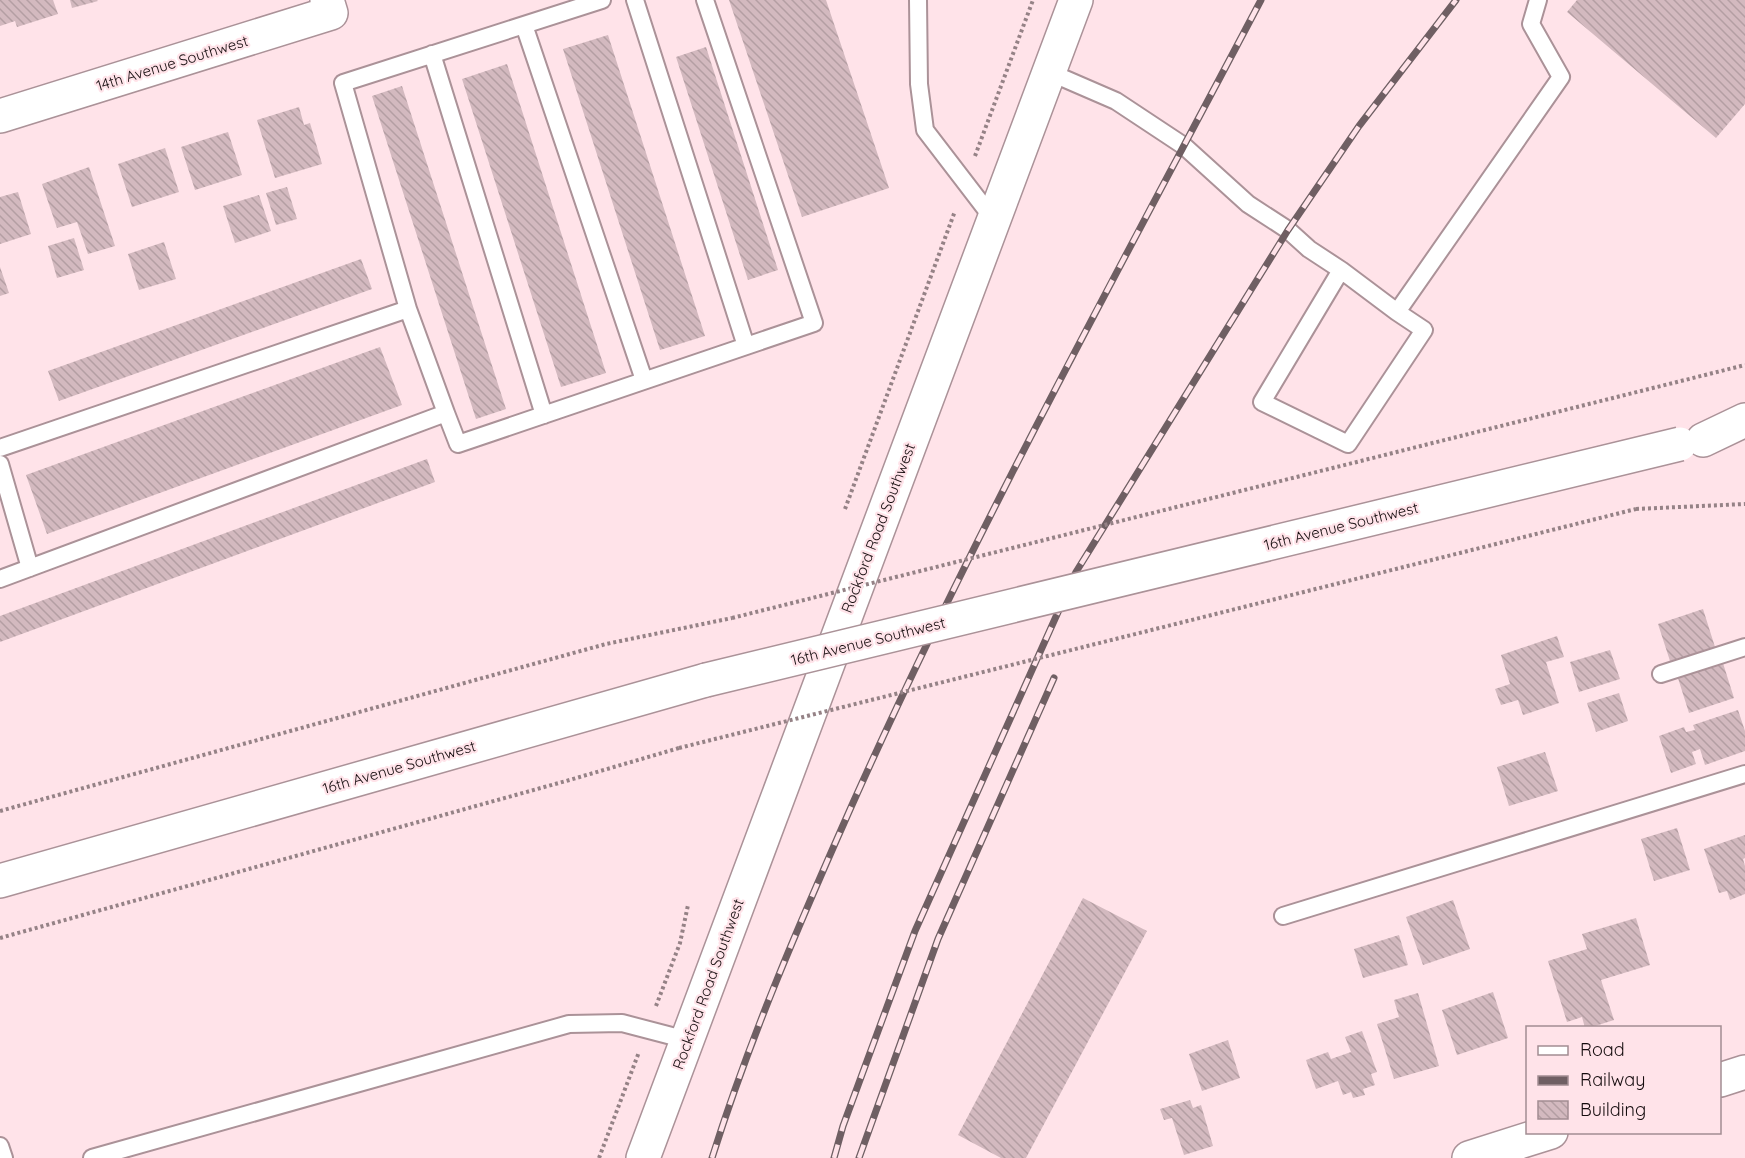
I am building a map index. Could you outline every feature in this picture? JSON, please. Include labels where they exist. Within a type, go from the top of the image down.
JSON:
[{"type":"main road","name":"14th Avenue Southwest","points":[[0,116],[331,13],[327,0]]},
{"type":"main road","name":"Rockford Road Southwest","points":[[643,1158],[1076,0]]},
{"type":"main road","points":[[1691,442],[1745,420]]},
{"type":"main road","name":"16th Avenue Southwest","points":[[0,881],[706,680],[1691,442],[1745,434]]},
{"type":"main road","points":[[1721,1079],[1745,1072]]},
{"type":"main road","points":[[1469,1158],[1545,1134]]},
{"type":"lane","points":[[602,0],[343,83],[408,309],[458,444],[814,323],[705,0]]},
{"type":"lane","points":[[635,0],[746,346]]},
{"type":"lane","points":[[918,0],[919,84],[925,130],[994,220]]},
{"type":"lane","points":[[1397,312],[1561,77],[1531,24],[1538,0]]},
{"type":"lane","points":[[524,25],[644,380]]},
{"type":"lane","points":[[432,54],[544,415]]},
{"type":"lane","points":[[1049,72],[1116,101],[1184,146],[1248,204],[1288,230],[1309,249],[1341,270],[1424,330],[1348,444],[1262,402],[1341,270]]},
{"type":"lane","points":[[0,448],[408,309]]},
{"type":"lane","points":[[0,579],[446,413]]},
{"type":"lane","points":[[0,464],[30,568]]},
{"type":"lane","points":[[1661,674],[1745,647]]},
{"type":"lane","points":[[1283,916],[1745,774]]},
{"type":"lane","points":[[92,1158],[569,1024],[622,1023],[687,1040]]},
{"type":"lane","points":[[0,1146],[4,1158]]},
{"type":"path","points":[[845,509],[1033,0]]},
{"type":"path","points":[[0,811],[606,644],[732,618],[1745,365]]},
{"type":"path","points":[[0,938],[679,748],[1636,509],[1745,504]]},
{"type":"building","points":[[0,0],[53,0],[58,14],[17,27],[15,21],[0,26]]},
{"type":"building","points":[[70,0],[97,0],[98,1],[72,8]]},
{"type":"building","points":[[729,0],[826,0],[889,188],[802,217]]},
{"type":"building","points":[[1577,0],[1745,0],[1745,104],[1716,138],[1567,12]]},
{"type":"building","points":[[608,35],[705,336],[660,350],[563,49]]},
{"type":"building","points":[[706,47],[778,270],[748,280],[676,57]]},
{"type":"building","points":[[507,64],[606,373],[561,387],[462,79]]},
{"type":"building","points":[[402,86],[506,409],[476,419],[372,96]]},
{"type":"building","points":[[299,107],[304,125],[310,123],[322,164],[275,178],[257,120]]},
{"type":"building","points":[[228,132],[242,175],[195,190],[181,147]]},
{"type":"building","points":[[165,148],[179,192],[132,207],[118,164]]},
{"type":"building","points":[[89,167],[115,246],[88,254],[77,222],[57,228],[42,184]]},
{"type":"building","points":[[287,187],[297,219],[276,225],[266,193]]},
{"type":"building","points":[[18,192],[31,234],[0,244],[0,197]]},
{"type":"building","points":[[259,195],[271,231],[235,243],[223,206]]},
{"type":"building","points":[[74,238],[84,270],[57,278],[48,246]]},
{"type":"building","points":[[164,242],[176,279],[139,290],[128,254]]},
{"type":"building","points":[[361,259],[372,289],[59,401],[48,371]]},
{"type":"building","points":[[0,267],[9,293],[0,296]]},
{"type":"building","points":[[380,347],[402,405],[47,534],[26,475]]},
{"type":"building","points":[[427,459],[435,482],[0,642],[0,616]]},
{"type":"building","points":[[1703,609],[1715,647],[1670,661],[1658,624]]},
{"type":"building","points":[[1557,636],[1564,657],[1546,662],[1559,703],[1523,715],[1518,700],[1501,705],[1495,689],[1510,684],[1501,655]]},
{"type":"building","points":[[1610,650],[1620,679],[1579,692],[1570,662]]},
{"type":"building","points":[[1722,660],[1734,698],[1689,713],[1677,675]]},
{"type":"building","points":[[1619,693],[1628,721],[1596,732],[1587,703]]},
{"type":"building","points":[[1738,710],[1745,731],[1745,751],[1705,765],[1700,749],[1692,752],[1696,764],[1671,773],[1659,736],[1684,727],[1686,732],[1695,730],[1693,725]]},
{"type":"building","points":[[1545,752],[1558,791],[1509,806],[1497,767]]},
{"type":"building","points":[[1677,828],[1690,870],[1654,881],[1641,839]]},
{"type":"building","points":[[1745,835],[1745,858],[1743,859],[1745,894],[1730,900],[1727,891],[1719,893],[1704,849]]},
{"type":"building","points":[[1083,898],[1147,931],[1026,1158],[1001,1158],[958,1135]]},
{"type":"building","points":[[1453,900],[1470,949],[1423,965],[1406,917]]},
{"type":"building","points":[[1636,918],[1650,965],[1601,980],[1614,1020],[1595,1026],[1584,1026],[1582,1017],[1567,1022],[1548,961],[1587,949],[1582,934]]},
{"type":"building","points":[[1399,935],[1408,965],[1363,978],[1354,949]]},
{"type":"building","points":[[1493,992],[1508,1038],[1457,1055],[1442,1010]]},
{"type":"building","points":[[1418,993],[1439,1066],[1394,1079],[1377,1024],[1399,1017],[1394,1000]]},
{"type":"building","points":[[1362,1031],[1377,1072],[1371,1074],[1375,1085],[1363,1089],[1365,1095],[1353,1098],[1351,1092],[1343,1095],[1338,1081],[1316,1089],[1306,1060],[1328,1052],[1331,1059],[1351,1052],[1345,1037]]},
{"type":"building","points":[[1228,1040],[1240,1078],[1202,1091],[1189,1054]]},
{"type":"building","points":[[1190,1100],[1193,1108],[1201,1105],[1213,1146],[1184,1155],[1172,1118],[1164,1120],[1160,1109]]},
{"type":"railway","points":[[712,1158],[743,1068],[795,935],[899,702],[1050,399],[1261,0]]},
{"type":"railway","points":[[834,1158],[843,1126],[915,931],[1076,572],[1288,230],[1359,126],[1456,0]]},
{"type":"railway","points":[[859,1158],[938,939],[1054,678]]}]
